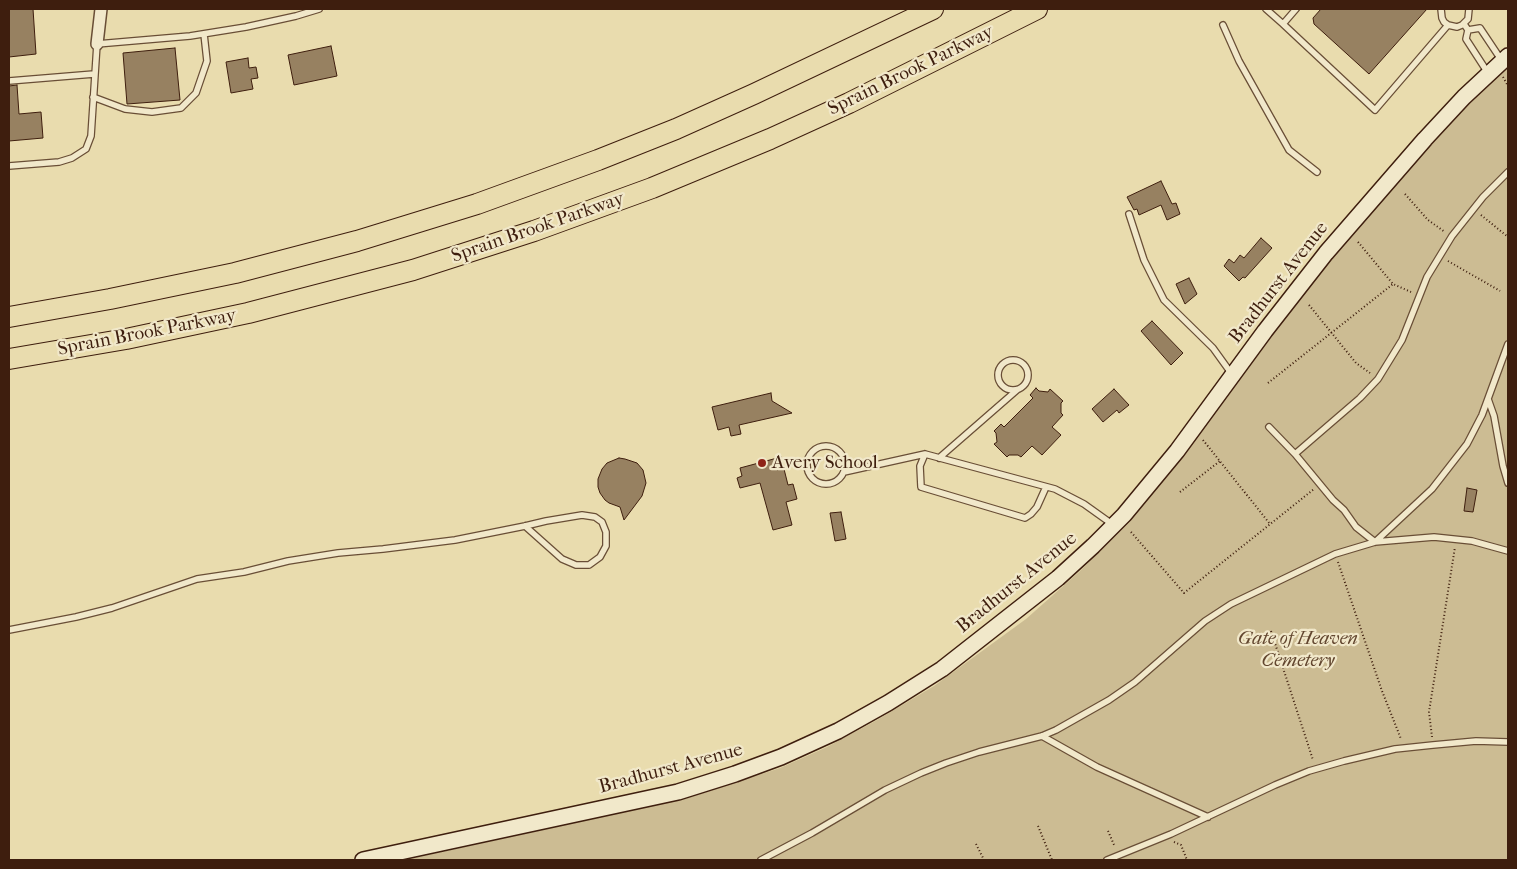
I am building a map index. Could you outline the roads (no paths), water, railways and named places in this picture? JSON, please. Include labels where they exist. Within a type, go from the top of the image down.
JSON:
[{"type":"highway","points":[[9,317],[119,298],[235,273],[357,241],[469,206],[598,160],[676,129],[933,9]]},
{"type":"highway","name":"Sprain Brook Parkway","points":[[9,359],[126,339],[248,313],[396,275],[526,234],[622,200],[778,135],[875,90],[1037,9]]},
{"type":"main road","name":"Bradhurst Avenue","points":[[363,860],[678,792],[735,774],[781,757],[838,731],[888,703],[942,669],[1058,578],[1094,546],[1114,525],[1162,470],[1265,331],[1326,253],[1425,139],[1488,73],[1505,58]]},
{"type":"street","points":[[97,44],[101,9]]},
{"type":"lane","points":[[9,166],[59,162],[72,158],[86,149],[91,136],[97,44],[204,34],[246,27],[319,9]]},
{"type":"lane","points":[[1266,9],[1375,110],[1448,25]]},
{"type":"lane","points":[[1283,24],[1296,9]]},
{"type":"lane","points":[[1442,9],[1442,18],[1448,25],[1457,27],[1464,24],[1468,19],[1471,9]]},
{"type":"lane","points":[[1464,24],[1468,30],[1466,39],[1488,73]]},
{"type":"lane","points":[[1223,25],[1239,61],[1289,150],[1317,172]]},
{"type":"lane","points":[[1468,30],[1480,28],[1505,58]]},
{"type":"lane","points":[[93,98],[125,109],[152,112],[180,108],[196,93],[207,61],[204,34]]},
{"type":"lane","points":[[9,81],[94,74]]},
{"type":"lane","points":[[1296,454],[1360,398],[1378,379],[1402,340],[1427,277],[1439,256],[1473,209],[1508,172]]},
{"type":"lane","points":[[1129,214],[1144,260],[1164,300],[1213,348],[1233,375]]},
{"type":"lane","points":[[1375,542],[1432,489],[1467,444],[1488,398],[1508,344]]},
{"type":"lane","points":[[939,458],[1025,384],[1027,370],[1025,365],[1017,360],[1007,360],[999,367],[997,377],[1006,389],[1016,390]]},
{"type":"lane","points":[[1488,398],[1494,416],[1508,483]]},
{"type":"lane","points":[[1270,427],[1296,454],[1333,500],[1344,510],[1356,527],[1375,542]]},
{"type":"lane","points":[[844,472],[844,459],[836,448],[824,445],[812,451],[808,456],[806,462],[809,474],[818,482],[824,484],[836,481],[844,472],[925,454],[1055,489],[1084,504],[1114,525]]},
{"type":"lane","points":[[925,454],[920,466],[921,487],[1025,518],[1037,507],[1046,487]]},
{"type":"lane","points":[[9,630],[112,608],[198,579],[244,572],[338,553],[455,540],[525,526],[582,515],[595,516],[602,522],[606,532],[606,546],[600,556],[589,565],[576,565],[562,558],[525,526]]},
{"type":"lane","points":[[760,860],[812,833],[885,790],[946,762],[1042,736],[1056,730],[1109,700],[1135,682],[1205,621],[1231,604],[1335,554],[1375,542],[1434,537],[1472,541],[1508,551]]},
{"type":"lane","points":[[1042,736],[1098,768],[1208,817]]},
{"type":"lane","points":[[1107,860],[1208,817],[1275,784],[1316,769],[1404,748],[1476,741],[1508,742]]},
{"type":"place","name":"Avery School","points":[[762,463]]},
{"type":"park label","name":"Gate of Heaven Cemetery","points":[[1298,650]]}]
